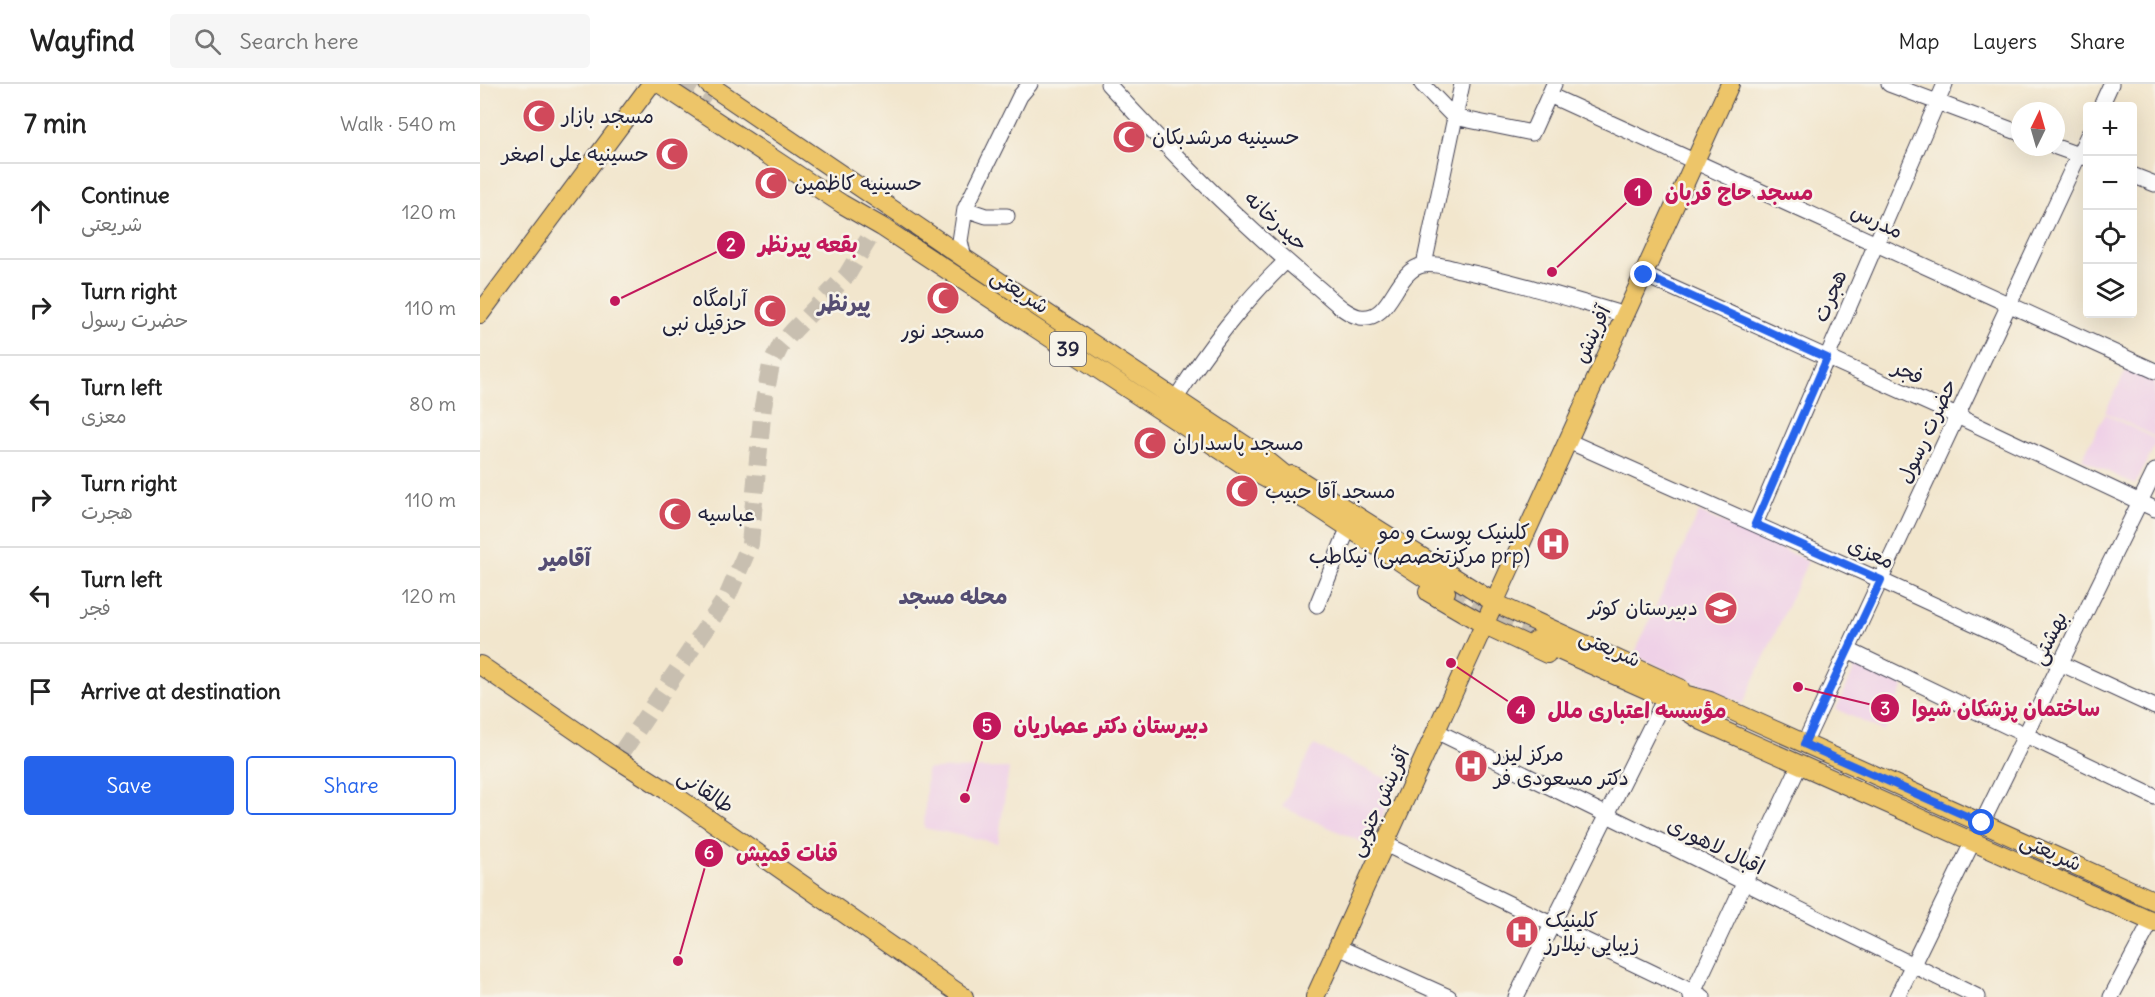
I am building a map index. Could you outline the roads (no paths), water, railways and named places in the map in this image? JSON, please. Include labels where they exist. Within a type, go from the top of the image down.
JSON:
[{"type":"main road","points":[[480,314],[651,84]]},
{"type":"main road","name":"شریعتی","points":[[660,84],[842,204],[1258,464]]},
{"type":"main road","name":"آفرینش","points":[[1495,603],[1730,84]]},
{"type":"main road","name":"شریعتی","points":[[709,95],[849,192],[893,211],[1176,399],[1258,464]]},
{"type":"main road","name":"39","points":[[709,95],[847,196],[882,227]]},
{"type":"main road","points":[[1258,464],[1345,536],[1450,591],[1495,603],[1536,636],[1662,704],[1702,721]]},
{"type":"main road","points":[[1258,464],[1450,591],[1485,625],[1536,636]]},
{"type":"main road","name":"آفرینش جنوبی","points":[[1315,997],[1495,603]]},
{"type":"main road","name":"شریعتی","points":[[1536,636],[1670,691],[1710,701],[2155,901]]},
{"type":"main road","name":"شریعتی","points":[[1536,636],[1666,698],[1702,721],[2153,922]]},
{"type":"main road","name":"طالقانی","points":[[480,654],[686,804],[964,997]]},
{"type":"main road","name":"طالقانی","points":[[480,665],[620,756]]},
{"type":"street","points":[[964,258],[960,242],[965,210],[1020,96],[1030,84]]},
{"type":"street","name":"حیدرخانه","points":[[1108,84],[1153,133],[1286,261],[1346,310],[1364,317],[1377,314],[1383,309],[1405,276],[1413,269],[1424,265]]},
{"type":"street","points":[[1422,84],[1454,117],[1532,133],[1551,89]]},
{"type":"street","points":[[1462,84],[1424,265],[1506,280],[1625,315]]},
{"type":"street","points":[[1890,84],[2011,130]]},
{"type":"street","name":"هجرت","points":[[1755,524],[1945,84]]},
{"type":"street","points":[[2103,102],[2111,84]]},
{"type":"street","name":"مدرس","points":[[1551,89],[1695,162],[2155,371]]},
{"type":"street","points":[[2065,150],[2083,157]]},
{"type":"street","name":"حضرت رسول","points":[[1804,744],[2009,305],[2083,157]]},
{"type":"street","points":[[2137,177],[2155,184]]},
{"type":"street","points":[[965,210],[986,216],[1007,216]]},
{"type":"street","points":[[1176,399],[1222,331],[1245,303],[1286,261]]},
{"type":"street","name":"فجر","points":[[1644,275],[2155,509]]},
{"type":"street","name":"معزی","points":[[1568,441],[1881,580],[2155,707]]},
{"type":"street","name":"بهشتی","points":[[1982,823],[2155,471]]},
{"type":"street","points":[[1317,605],[1345,536]]},
{"type":"street","points":[[1848,650],[2155,797]]},
{"type":"street","points":[[1516,997],[1662,704]]},
{"type":"street","name":"اقبال لاهوری","points":[[1436,731],[1978,997]]},
{"type":"street","points":[[1385,844],[1696,995],[1744,883],[1800,764]]},
{"type":"street","points":[[1897,997],[1972,841]]},
{"type":"street","points":[[2111,997],[2153,922]]},
{"type":"street","points":[[1338,947],[1449,997]]},
{"type":"tunnel","points":[[679,84],[708,103]]},
{"type":"tunnel","points":[[622,752],[728,595],[750,544],[763,406],[771,365],[781,345],[847,275],[877,225]]},
{"type":"tunnel","points":[[1450,588],[1538,635]]},
{"type":"place","name":"مسجد بازار","points":[[539,116]]},
{"type":"place","name":"حسینیه مرشدبکان","points":[[1129,137]]},
{"type":"place","name":"حسینیه علی اصغر","points":[[672,154]]},
{"type":"place","name":"حسینیه کاظمین","points":[[771,183]]},
{"type":"place","name":"مسجد حاج قربان","points":[[1552,272]]},
{"type":"place","name":"مسجد نور","points":[[943,298]]},
{"type":"place","name":"بقعه پیرنظر","points":[[615,301]]},
{"type":"place","name":"آرامگاه حزقیل نبی","points":[[770,311]]},
{"type":"place","name":"مسجد پاسداران","points":[[1150,443]]},
{"type":"place","name":"مسجد آقا حبیب","points":[[1242,491]]},
{"type":"place","name":"عباسیه","points":[[675,514]]},
{"type":"place","name":"کلینیک پوست و مو نیکاطب (مرکزتخصصی prp)","points":[[1553,544]]},
{"type":"place","name":"دبیرستان کوثر","points":[[1721,608]]},
{"type":"place","name":"مؤسسه اعتباری ملل","points":[[1451,663]]},
{"type":"place","name":"ساختمان پزشکان شیوا","points":[[1798,687]]},
{"type":"place","name":"مرکز لیزر دکتر مسعودی فر","points":[[1471,766]]},
{"type":"place","name":"دبیرستان دکتر عصاریان","points":[[965,798]]},
{"type":"place","name":"کلینیک زیبایی نیلارز","points":[[1522,932]]},
{"type":"place","name":"قنات قمیش","points":[[678,961]]},
{"type":"district","name":"پیرنظر","points":[[844,303]]},
{"type":"district","name":"آقامیر","points":[[565,558]]},
{"type":"district","name":"محله مسجد","points":[[953,596]]}]
